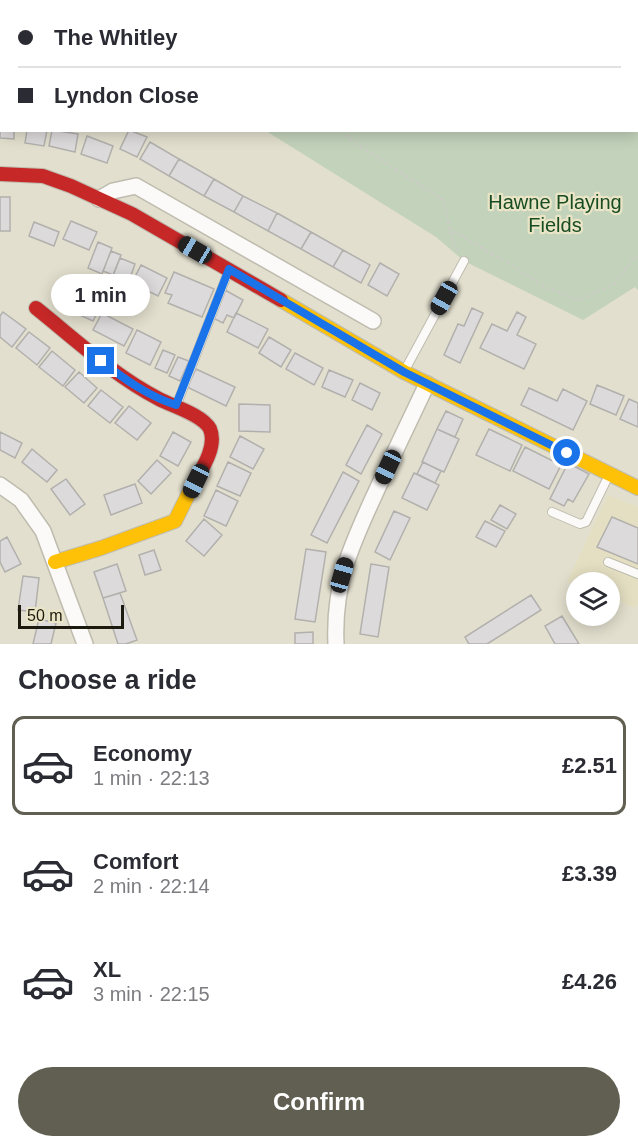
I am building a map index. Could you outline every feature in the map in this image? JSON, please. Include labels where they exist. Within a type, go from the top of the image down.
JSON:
[{"type":"main road","points":[[0,174],[43,176],[132,214],[404,372],[638,488]]},
{"type":"main road","points":[[36,308],[117,374],[161,400],[176,405],[207,425],[211,432],[211,448],[175,521],[55,562]]},
{"type":"street","points":[[99,199],[113,191],[136,186],[373,321]]},
{"type":"street","points":[[336,644],[335,621],[338,597],[349,550],[427,384]]},
{"type":"street","points":[[0,485],[21,500],[43,531],[85,644]]},
{"type":"lane","points":[[404,372],[464,261]]},
{"type":"lane","points":[[176,405],[229,269]]},
{"type":"lane","points":[[552,512],[580,524],[586,522],[609,474]]},
{"type":"lane","points":[[608,562],[638,574]]},
{"type":"path","points":[[345,132],[352,141],[443,200],[454,247],[464,261]]},
{"type":"path","points":[[449,229],[507,262],[544,287],[580,300],[615,283],[635,256],[638,258]]},
{"type":"shaded area","points":[[608,495],[638,507],[638,603],[636,608],[620,602],[620,572],[572,572]]},
{"type":"green space","name":"Hawne Playing Fields","points":[[268,132],[638,132],[638,290],[635,287],[583,320],[464,261],[436,237]]},
{"type":"building","points":[[0,132],[14,132],[14,139],[0,138]]},
{"type":"building","points":[[27,132],[47,132],[44,146],[25,143]]},
{"type":"building","points":[[52,132],[78,134],[75,152],[49,146]]},
{"type":"building","points":[[128,132],[147,137],[137,157],[120,149]]},
{"type":"building","points":[[87,136],[113,146],[107,163],[81,154]]},
{"type":"building","points":[[150,142],[179,159],[169,176],[140,159]]},
{"type":"building","points":[[179,159],[214,179],[204,196],[169,176]]},
{"type":"building","points":[[214,179],[243,196],[234,212],[204,196]]},
{"type":"building","points":[[243,196],[277,213],[268,231],[234,212]]},
{"type":"building","points":[[0,197],[10,197],[10,231],[0,231]]},
{"type":"building","points":[[277,213],[311,232],[301,249],[268,231]]},
{"type":"building","points":[[71,221],[97,232],[89,250],[63,239]]},
{"type":"building","points":[[34,222],[59,232],[54,246],[29,236]]},
{"type":"building","points":[[311,232],[343,250],[333,267],[301,249]]},
{"type":"building","points":[[98,242],[112,248],[102,274],[88,268]]},
{"type":"building","points":[[343,250],[370,265],[361,283],[333,267]]},
{"type":"building","points":[[111,251],[121,255],[113,275],[103,271]]},
{"type":"building","points":[[120,258],[135,264],[129,281],[123,279],[121,285],[111,281]]},
{"type":"building","points":[[380,263],[399,274],[387,296],[368,285]]},
{"type":"building","points":[[141,265],[167,278],[158,296],[132,283]]},
{"type":"building","points":[[174,272],[214,289],[202,317],[168,303],[172,295],[165,293]]},
{"type":"building","points":[[225,290],[243,300],[234,318],[227,315],[223,323],[211,317]]},
{"type":"building","points":[[82,294],[102,304],[93,321],[73,312]]},
{"type":"building","points":[[472,308],[483,313],[460,363],[444,355],[458,324],[464,326]]},
{"type":"building","points":[[3,312],[26,329],[12,347],[0,337],[0,316]]},
{"type":"building","points":[[517,312],[526,317],[517,335],[536,344],[524,369],[480,348],[492,324],[507,331]]},
{"type":"building","points":[[102,313],[133,329],[124,346],[93,330]]},
{"type":"building","points":[[236,313],[268,329],[258,348],[227,332]]},
{"type":"building","points":[[137,330],[161,342],[150,365],[126,353]]},
{"type":"building","points":[[29,332],[50,348],[37,365],[16,348]]},
{"type":"building","points":[[269,337],[291,350],[281,367],[259,353]]},
{"type":"building","points":[[163,350],[175,355],[167,373],[155,368]]},
{"type":"building","points":[[52,351],[75,370],[63,386],[39,367]]},
{"type":"building","points":[[295,353],[323,368],[314,385],[286,369]]},
{"type":"building","points":[[178,357],[189,361],[180,381],[169,376]]},
{"type":"building","points":[[196,369],[235,387],[226,406],[187,387]]},
{"type":"building","points":[[329,370],[353,380],[345,397],[322,387]]},
{"type":"building","points":[[79,372],[97,388],[84,403],[65,387]]},
{"type":"building","points":[[360,383],[380,393],[372,410],[352,400]]},
{"type":"building","points":[[597,385],[624,396],[616,415],[590,404]]},
{"type":"building","points":[[529,388],[557,401],[563,389],[587,401],[573,430],[521,405]]},
{"type":"building","points":[[101,390],[123,407],[110,423],[88,406]]},
{"type":"building","points":[[629,399],[638,403],[638,427],[620,419]]},
{"type":"building","points":[[239,404],[270,405],[270,432],[239,431]]},
{"type":"building","points":[[129,406],[151,423],[137,440],[115,423]]},
{"type":"building","points":[[446,411],[463,419],[455,437],[437,429]]},
{"type":"building","points":[[367,425],[382,434],[361,474],[346,465]]},
{"type":"building","points":[[437,429],[459,439],[444,472],[422,462]]},
{"type":"building","points":[[489,429],[522,445],[510,471],[476,455]]},
{"type":"building","points":[[0,432],[22,443],[15,458],[0,450]]},
{"type":"building","points":[[173,432],[191,442],[178,466],[160,456]]},
{"type":"building","points":[[240,436],[264,449],[253,469],[230,457]]},
{"type":"building","points":[[525,447],[561,465],[549,489],[513,471]]},
{"type":"building","points":[[32,449],[57,470],[47,482],[22,462]]},
{"type":"building","points":[[157,460],[171,473],[151,494],[138,481]]},
{"type":"building","points":[[228,462],[251,473],[240,496],[217,486]]},
{"type":"building","points":[[423,462],[441,471],[435,483],[417,474]]},
{"type":"building","points":[[568,463],[589,474],[573,502],[568,499],[564,506],[550,499]]},
{"type":"building","points":[[343,472],[359,481],[327,543],[311,535]]},
{"type":"building","points":[[414,473],[439,485],[427,510],[402,498]]},
{"type":"building","points":[[66,479],[85,504],[70,515],[51,489]]},
{"type":"building","points":[[135,484],[142,503],[111,515],[104,495]]},
{"type":"building","points":[[216,490],[238,501],[226,526],[204,516]]},
{"type":"building","points":[[500,505],[516,514],[507,529],[491,520]]},
{"type":"building","points":[[394,511],[410,518],[390,560],[375,552]]},
{"type":"building","points":[[612,517],[638,528],[638,564],[597,547]]},
{"type":"building","points":[[204,519],[222,535],[204,556],[186,541]]},
{"type":"building","points":[[485,521],[505,531],[496,547],[476,537]]},
{"type":"building","points":[[7,537],[21,564],[5,572],[0,562],[0,541]]},
{"type":"building","points":[[306,549],[326,552],[315,622],[295,619]]},
{"type":"building","points":[[154,550],[161,570],[145,575],[139,555]]},
{"type":"building","points":[[117,564],[126,591],[103,598],[94,572]]},
{"type":"building","points":[[371,564],[389,567],[378,637],[360,634]]},
{"type":"building","points":[[23,576],[39,578],[35,612],[18,610]]},
{"type":"building","points":[[120,593],[137,640],[126,644],[118,644],[103,598]]},
{"type":"building","points":[[531,595],[541,610],[487,644],[469,644],[465,637]]},
{"type":"building","points":[[562,616],[579,644],[555,644],[545,626]]},
{"type":"building","points":[[39,619],[56,623],[51,644],[33,644]]},
{"type":"building","points":[[313,632],[313,644],[295,644],[295,633]]},
{"type":"traffic: slow","points":[[281,300],[404,372],[638,488]]},
{"type":"traffic: slow","points":[[55,562],[175,521],[191,489]]},
{"type":"traffic: jam","points":[[0,174],[43,176],[71,186],[132,214],[281,300]]},
{"type":"traffic: jam","points":[[36,308],[95,356],[142,390],[194,415],[206,424],[210,429],[212,444],[191,489]]},
{"type":"route","points":[[101,361],[138,387],[161,400],[176,405],[229,269],[404,372],[567,453]]}]
